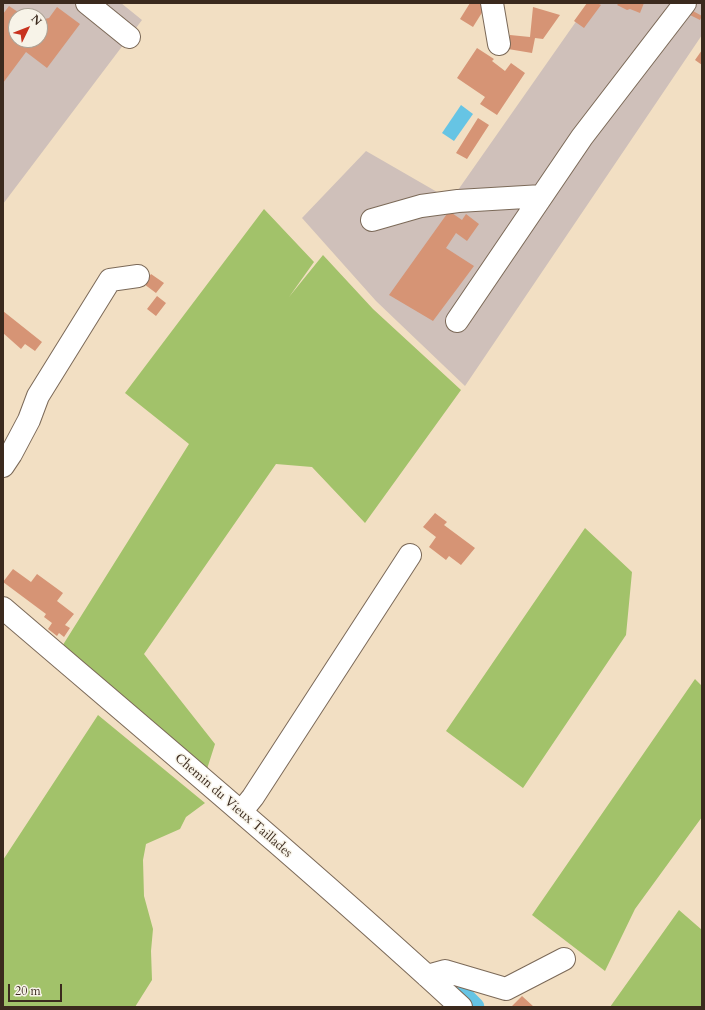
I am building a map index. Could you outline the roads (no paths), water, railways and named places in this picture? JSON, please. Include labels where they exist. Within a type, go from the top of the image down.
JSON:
[{"type":"street","points":[[87,3],[129,37]]},
{"type":"street","points":[[492,3],[499,44]]},
{"type":"street","points":[[457,321],[582,137],[685,3]]},
{"type":"street","points":[[372,220],[428,205],[458,201],[542,196]]},
{"type":"street","points":[[3,466],[29,420],[38,396],[110,280],[138,276]]},
{"type":"street","points":[[241,812],[253,797],[410,555]]},
{"type":"street","name":"Chemin du Vieux Taillades","points":[[3,608],[241,812],[461,1007]]},
{"type":"street","points":[[427,976],[445,971],[506,989],[564,959]]},
{"type":"water","points":[[461,105],[473,114],[454,141],[442,133]]},
{"type":"waterway","points":[[455,1006],[463,995],[475,1007]]}]
